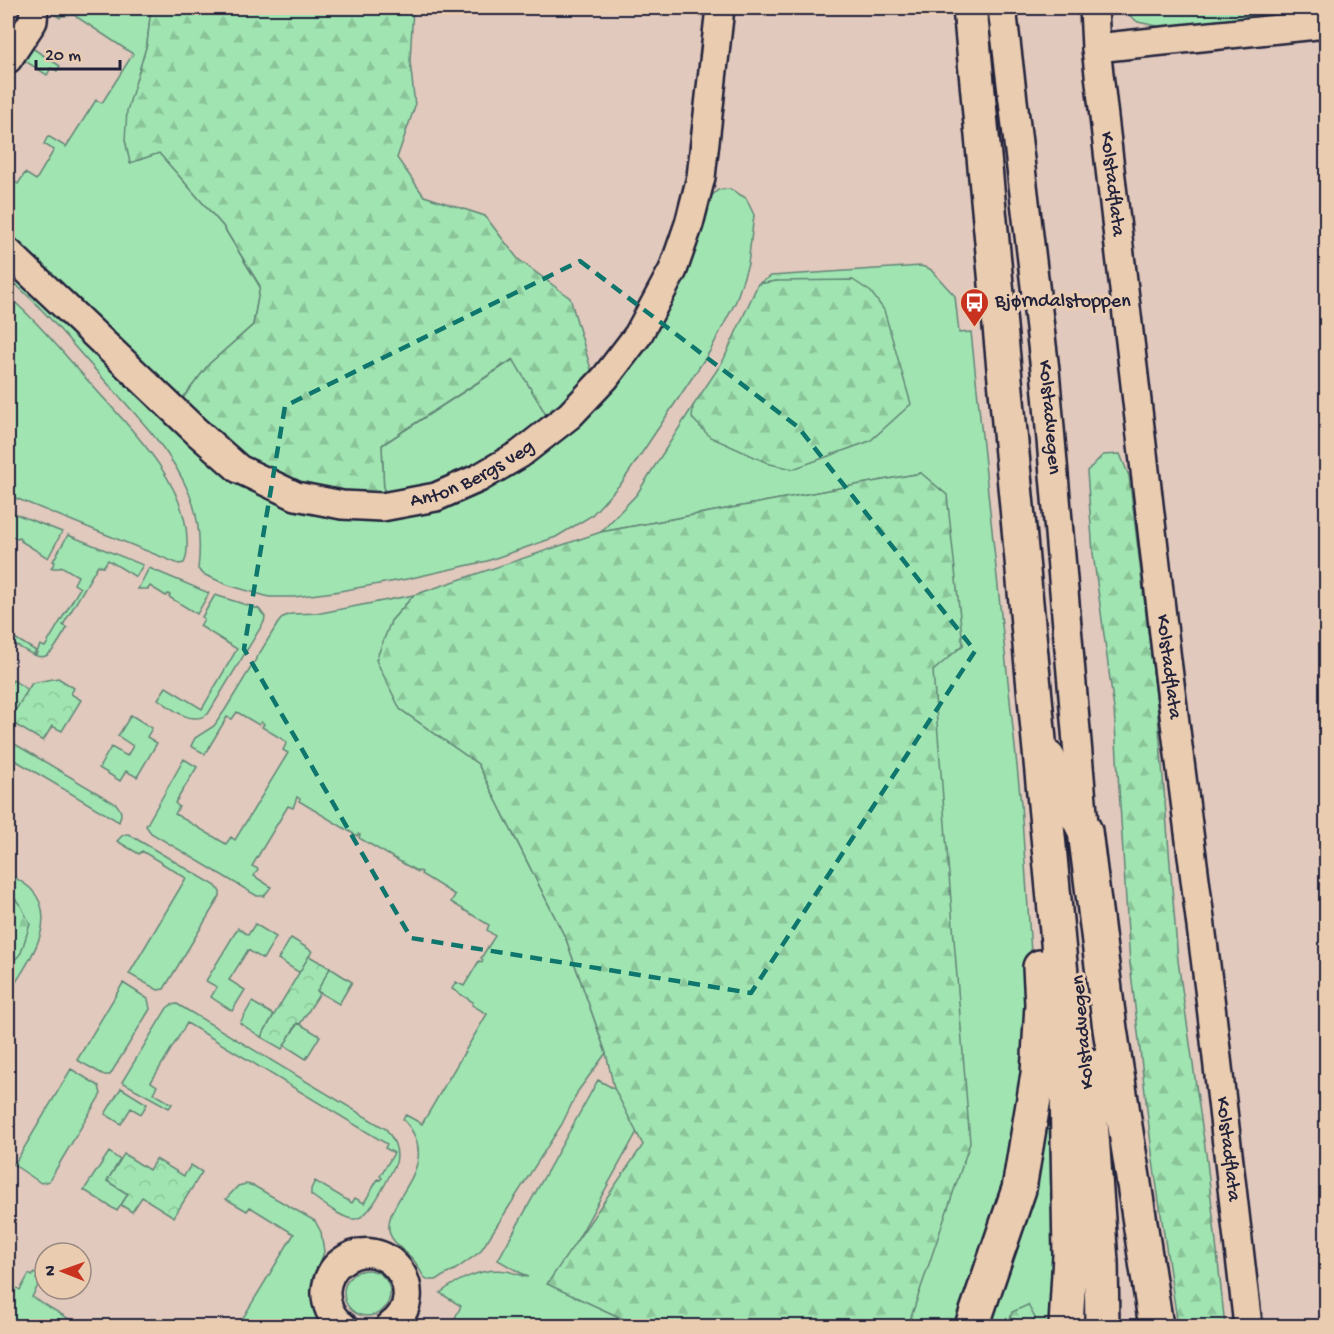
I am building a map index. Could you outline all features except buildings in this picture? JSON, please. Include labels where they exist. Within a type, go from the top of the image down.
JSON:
[{"type":"main road","name":"Kolstadvegen","points":[[970,8],[1066,1027],[1070,1255],[1066,1326]]},
{"type":"main road","name":"Kolstadvegen","points":[[1040,740],[1067,874],[1085,1026],[1101,1262],[1102,1326]]},
{"type":"main road","points":[[1040,740],[1085,831],[1110,1029],[1156,1326]]},
{"type":"main road","points":[[972,1326],[1019,1189],[1038,1074],[1042,1004],[1033,834],[1040,740]]},
{"type":"street","points":[[12,47],[33,21],[34,8]]},
{"type":"street","name":"Anton Bergs veg","points":[[8,252],[239,469],[296,496],[342,505],[382,507],[436,497],[479,478],[520,454],[570,415],[605,378],[638,335],[673,270],[689,224],[701,177],[720,8]]},
{"type":"street","name":"Kolstadvegen","points":[[1002,8],[1046,370],[1085,831]]},
{"type":"street","name":"Kolstadflata","points":[[1094,8],[1096,48],[1164,637],[1209,989],[1248,1326]]},
{"type":"street","points":[[1096,48],[1326,24]]},
{"type":"street","points":[[343,1326],[331,1314],[326,1301],[326,1288],[330,1275],[338,1264],[349,1256],[362,1252],[376,1253],[390,1259],[400,1270],[406,1284],[407,1299],[403,1313],[390,1326]]},
{"type":"highlighted area","points":[[580,261],[798,427],[975,651],[751,993],[411,938],[244,649],[285,406]]},
{"type":"green space","points":[[50,8],[151,8],[147,44],[139,75],[130,163],[159,153],[223,226],[260,287],[253,325],[209,364],[180,402],[8,238],[8,177],[18,184],[25,173],[36,180],[54,150],[44,144],[48,136],[66,147],[96,100],[102,103],[133,54],[74,15],[60,18],[49,11]]},
{"type":"green space","points":[[151,8],[413,8],[410,61],[415,106],[397,158],[424,196],[485,216],[518,259],[570,298],[593,376],[548,418],[513,359],[382,445],[384,494],[343,494],[286,479],[241,457],[180,402],[209,364],[253,325],[260,286],[223,226],[159,153],[130,163],[125,140],[127,111],[147,44]]},
{"type":"green space","points":[[1120,8],[1326,8],[1326,10],[1162,27],[1138,22]]},
{"type":"green space","points":[[29,46],[60,66],[57,71],[51,68],[47,75],[19,57]]},
{"type":"green space","points":[[730,189],[746,198],[754,215],[748,264],[736,301],[710,351],[623,481],[591,516],[556,537],[487,561],[407,579],[294,597],[269,597],[228,585],[203,574],[198,569],[199,540],[195,511],[181,476],[171,460],[149,430],[55,324],[8,278],[8,266],[253,489],[468,497],[672,299],[697,242],[707,200],[718,190]]},
{"type":"green space","points":[[921,266],[930,269],[955,296],[959,333],[971,332],[1021,804],[1031,953],[1028,1057],[1012,1158],[958,1326],[908,1326],[924,1277],[933,670],[963,645],[921,473],[601,532],[637,494],[693,406],[693,418],[777,281],[758,284],[771,276]]},
{"type":"green space","points":[[853,280],[871,292],[884,310],[911,404],[870,441],[793,469],[770,464],[710,437],[692,418],[693,406],[723,361],[758,284],[777,281]]},
{"type":"green space","points":[[8,296],[40,327],[137,435],[166,475],[177,496],[184,518],[187,549],[184,563],[179,564],[8,495]]},
{"type":"green space","points":[[514,359],[548,418],[474,467],[432,484],[384,494],[382,445]]},
{"type":"green space","points":[[1120,454],[1129,476],[1157,704],[1178,961],[1207,1161],[1225,1326],[1178,1326],[1153,1161],[1130,964],[1114,709],[1093,553],[1087,471],[1103,455]]},
{"type":"green space","points":[[921,473],[947,495],[963,645],[933,671],[970,1143],[908,1326],[639,1326],[547,1284],[643,1145],[614,1088],[606,1053],[566,939],[478,764],[400,709],[376,660],[391,621],[414,595],[601,532]]},
{"type":"green space","points":[[8,511],[62,532],[48,558],[19,538],[8,534]]},
{"type":"green space","points":[[68,535],[143,565],[136,577],[108,560],[103,567],[98,565],[63,625],[67,628],[54,649],[43,657],[37,656],[9,641],[13,637],[36,651],[34,653],[36,655],[40,645],[45,647],[80,588],[74,584],[78,576],[61,566],[51,568]]},
{"type":"green space","points":[[149,568],[209,593],[197,614],[169,597],[170,595],[166,596],[150,586],[148,589],[138,589]]},
{"type":"green space","points":[[215,595],[259,609],[265,617],[264,622],[208,714],[195,718],[188,717],[158,699],[166,687],[202,709],[237,649],[200,626],[204,619],[202,617]]},
{"type":"green space","points":[[414,595],[391,621],[400,709],[478,764],[566,939],[606,1053],[578,1091],[562,1124],[480,1252],[436,1280],[427,1280],[415,1262],[390,1234],[389,1222],[416,1168],[418,1153],[415,1136],[403,1119],[406,1115],[422,1124],[487,1014],[452,989],[456,982],[464,986],[479,961],[482,962],[481,958],[495,936],[487,930],[489,925],[451,902],[455,895],[421,874],[422,872],[418,872],[359,838],[360,835],[357,836],[299,801],[297,797],[293,808],[288,806],[252,866],[258,869],[254,876],[271,887],[264,896],[257,896],[151,833],[146,826],[184,759],[197,767],[175,803],[179,807],[175,814],[226,844],[231,837],[235,840],[288,753],[283,750],[287,742],[262,727],[264,724],[261,722],[259,725],[237,712],[232,719],[227,717],[205,754],[191,746],[195,738],[214,726],[283,617],[291,614],[321,613]]},
{"type":"green space","points":[[58,678],[74,688],[71,694],[81,700],[62,731],[52,726],[43,741],[9,721],[32,683]]},
{"type":"green space","points":[[13,680],[28,690],[9,721],[8,689]]},
{"type":"green space","points":[[131,715],[152,728],[147,737],[157,743],[137,777],[126,771],[120,781],[99,768],[111,747],[127,756],[133,746],[118,736]]},
{"type":"green space","points":[[8,740],[116,804],[121,813],[119,822],[8,756]]},
{"type":"green space","points":[[128,834],[216,886],[220,892],[220,896],[164,989],[158,990],[129,974],[186,878],[142,851],[139,854],[117,841],[123,835]]},
{"type":"green space","points":[[8,873],[31,889],[40,902],[43,915],[38,943],[8,995]]},
{"type":"green space","points":[[8,891],[21,906],[30,924],[21,953],[8,968]]},
{"type":"green space","points":[[255,924],[276,937],[263,959],[248,950],[229,980],[245,990],[232,1011],[211,997],[217,987],[206,981],[238,928],[248,935]]},
{"type":"green space","points":[[291,938],[312,951],[300,973],[278,959]]},
{"type":"green space","points":[[309,956],[330,968],[317,991],[320,993],[300,1024],[297,1023],[282,1049],[261,1037]]},
{"type":"green space","points":[[330,968],[352,982],[339,1004],[317,991]]},
{"type":"green space","points":[[123,983],[148,999],[150,1009],[110,1075],[104,1075],[77,1060]]},
{"type":"green space","points":[[252,1002],[274,1015],[261,1037],[240,1023]]},
{"type":"green space","points":[[177,1004],[386,1129],[395,1145],[396,1163],[378,1197],[365,1213],[359,1218],[352,1219],[341,1215],[311,1195],[311,1189],[315,1181],[352,1203],[355,1198],[364,1203],[378,1179],[382,1178],[380,1176],[394,1153],[385,1148],[387,1144],[187,1023],[151,1082],[157,1086],[153,1093],[172,1104],[169,1108],[122,1082],[167,1008]]},
{"type":"green space","points":[[298,1023],[320,1036],[306,1059],[284,1045]]},
{"type":"green space","points":[[71,1069],[99,1086],[101,1094],[49,1181],[41,1183],[14,1165]]},
{"type":"green space","points":[[598,1080],[650,1108],[552,1286],[639,1326],[451,1326],[461,1306],[440,1293],[447,1288],[462,1279],[488,1271],[506,1271],[528,1277],[498,1260]]},
{"type":"green space","points":[[1052,1082],[1057,1082],[1053,1326],[987,1326],[1019,1245],[1035,1187]]},
{"type":"green space","points":[[121,1088],[147,1104],[141,1114],[131,1108],[121,1124],[105,1114]]},
{"type":"green space","points":[[109,1152],[120,1160],[107,1181],[128,1194],[117,1211],[84,1190]]},
{"type":"green space","points":[[124,1154],[149,1170],[156,1159],[184,1176],[191,1165],[202,1172],[174,1217],[142,1197],[132,1212],[121,1205],[128,1194],[107,1181]]},
{"type":"green space","points":[[246,1184],[254,1186],[315,1221],[321,1232],[324,1252],[312,1286],[314,1310],[322,1326],[238,1326],[294,1234],[250,1207],[247,1211],[226,1199],[238,1186]]},
{"type":"green space","points":[[367,1270],[383,1277],[390,1293],[383,1309],[367,1316],[351,1309],[344,1293],[351,1277]]},
{"type":"green space","points":[[29,1274],[33,1274],[33,1301],[39,1301],[81,1326],[8,1326],[8,1282],[20,1290]]},
{"type":"green space","points":[[1028,1305],[1035,1318],[1034,1326],[1008,1326],[1012,1312]]},
{"type":"place","name":"Bjørndalstoppen","points":[[974,328]]}]
